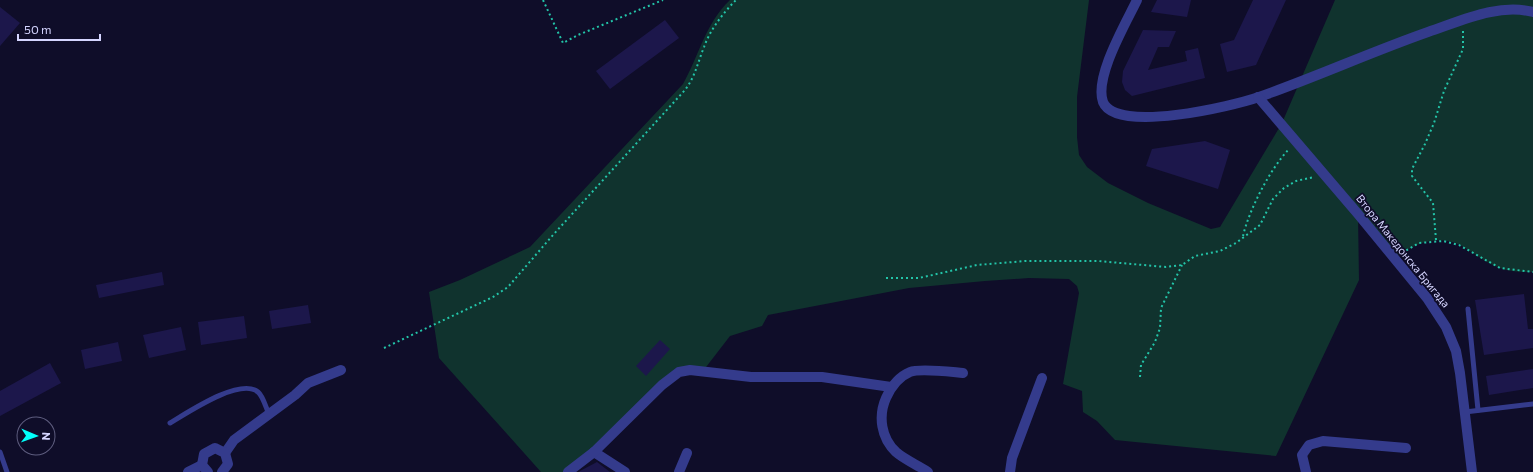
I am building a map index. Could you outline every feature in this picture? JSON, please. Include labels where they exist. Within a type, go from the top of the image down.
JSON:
[{"type":"street","points":[[1137,0],[1109,61],[1103,79],[1103,101],[1106,107],[1112,112],[1130,116],[1171,115],[1197,112],[1258,97],[1362,56],[1462,21],[1507,9],[1533,12]]},
{"type":"street","name":"Втора Македонска Бригада","points":[[1258,97],[1427,298],[1446,326],[1457,358],[1472,472]]},
{"type":"street","points":[[225,453],[234,440],[308,383],[341,370]]},
{"type":"street","points":[[568,472],[594,452],[662,385],[673,376],[685,370],[751,377],[822,377],[891,387]]},
{"type":"street","points":[[928,472],[896,452],[883,433],[881,420],[882,408],[891,387],[902,377],[912,371],[962,373]]},
{"type":"street","points":[[1010,472],[1012,458],[1042,378]]},
{"type":"street","points":[[1306,472],[1302,455],[1309,445],[1323,441],[1406,448]]},
{"type":"street","points":[[188,472],[205,468],[204,454],[215,448],[225,453],[228,464],[222,472]]},
{"type":"street","points":[[594,452],[625,472]]},
{"type":"street","points":[[679,472],[687,453]]},
{"type":"lane","points":[[1468,309],[1478,410]]},
{"type":"lane","points":[[170,422],[215,398],[235,390],[248,387],[258,392],[269,414]]},
{"type":"lane","points":[[1465,412],[1533,404]]},
{"type":"lane","points":[[0,452],[7,472]]},
{"type":"path","points":[[543,0],[563,43],[578,35],[663,0]]},
{"type":"path","points":[[384,348],[493,298],[508,287],[553,235],[685,90],[693,78],[709,37],[720,19],[736,0]]},
{"type":"path","points":[[1436,240],[1433,204],[1412,176],[1412,169],[1426,144],[1444,91],[1463,49],[1462,21]]},
{"type":"path","points":[[1243,237],[1247,220],[1270,172],[1296,141]]},
{"type":"path","points":[[886,278],[919,278],[977,265],[1025,261],[1098,261],[1166,267],[1182,265],[1195,256],[1220,251],[1260,225],[1273,199],[1284,188],[1296,182],[1324,174]]},
{"type":"path","points":[[1394,259],[1412,246],[1427,241],[1436,240],[1459,245],[1500,268],[1533,272]]},
{"type":"path","points":[[1140,377],[1141,365],[1155,342],[1160,328],[1161,308],[1182,265]]},
{"type":"green space","points":[[730,0],[1089,0],[1077,97],[1077,137],[1079,155],[1087,167],[1108,183],[1148,203],[1211,229],[1220,227],[1282,123],[1335,0],[1533,0],[1533,272],[1520,272],[1500,268],[1460,245],[1442,240],[1425,242],[1417,245],[1394,259],[1358,215],[1359,280],[1276,456],[1115,440],[1097,421],[1083,412],[1082,391],[1063,384],[1079,293],[1077,286],[1069,279],[1029,278],[909,288],[768,315],[762,326],[730,336],[703,371],[685,370],[568,472],[541,472],[439,358],[429,292],[460,280],[530,247],[683,84],[714,19]]},
{"type":"building","points":[[1157,0],[1191,0],[1187,17],[1151,12]]},
{"type":"building","points":[[1253,0],[1286,0],[1256,65],[1227,72],[1220,44],[1234,40]]},
{"type":"building","points":[[0,7],[20,23],[0,46]]},
{"type":"building","points":[[665,20],[679,38],[610,89],[596,71]]},
{"type":"building","points":[[1143,30],[1176,31],[1169,47],[1158,47],[1148,70],[1187,61],[1185,51],[1198,48],[1205,78],[1132,96],[1125,90],[1122,82],[1123,71]]},
{"type":"building","points":[[1205,141],[1230,150],[1218,189],[1146,166],[1152,149]]},
{"type":"building","points":[[162,272],[164,285],[99,298],[96,285]]},
{"type":"building","points":[[1524,294],[1528,329],[1533,329],[1533,348],[1484,355],[1475,300]]},
{"type":"building","points":[[308,305],[311,323],[272,329],[269,311]]},
{"type":"building","points":[[244,316],[247,338],[201,345],[198,322]]},
{"type":"building","points":[[181,327],[186,350],[149,358],[143,335]]},
{"type":"building","points":[[660,340],[670,349],[646,376],[636,366]]},
{"type":"building","points":[[118,342],[122,361],[85,369],[81,350]]},
{"type":"building","points":[[50,363],[61,383],[0,416],[0,391]]},
{"type":"building","points":[[1533,369],[1533,388],[1489,395],[1486,376]]},
{"type":"building","points":[[597,462],[610,472],[579,472],[580,471]]}]
